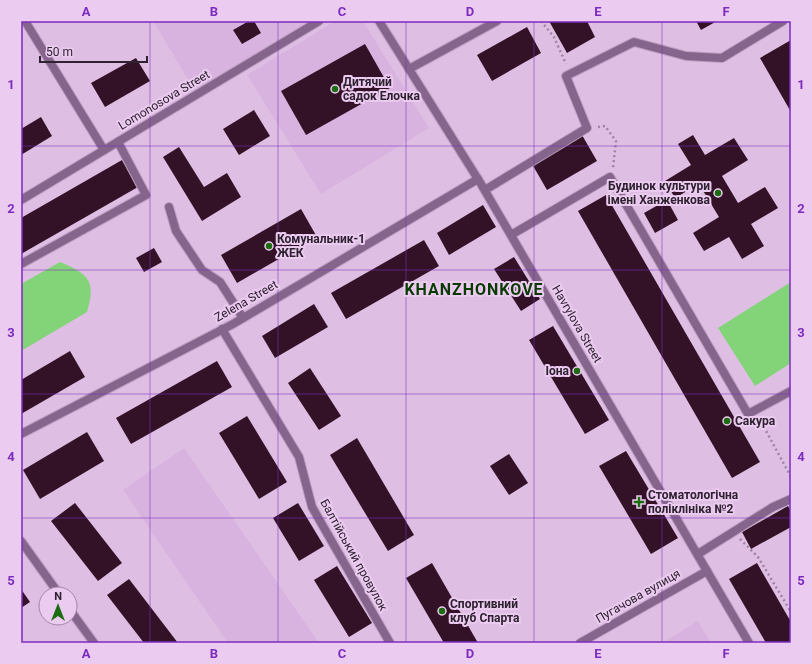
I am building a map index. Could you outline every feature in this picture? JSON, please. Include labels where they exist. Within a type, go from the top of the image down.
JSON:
[{"type":"street","points":[[25,21],[104,150]]},
{"type":"street","name":"Lomonosova Street","points":[[21,200],[319,21]]},
{"type":"street","name":"Havrylova Street","points":[[379,21],[485,190],[749,643]]},
{"type":"street","points":[[409,69],[497,21]]},
{"type":"street","points":[[485,190],[587,128],[566,76],[634,42],[686,56],[722,58],[783,21]]},
{"type":"street","points":[[21,264],[146,195],[118,142]]},
{"type":"street","points":[[511,235],[610,177],[748,414],[791,391]]},
{"type":"street","name":"Zelena Street","points":[[21,434],[243,318],[478,179]]},
{"type":"street","points":[[169,207],[176,231],[180,238],[202,270],[220,282],[243,318]]},
{"type":"street","name":"Балтійський провулок","points":[[222,329],[299,457],[312,507],[390,643]]},
{"type":"street","points":[[698,554],[773,507],[791,499]]},
{"type":"street","points":[[21,541],[53,586]]},
{"type":"street","name":"Пугачова вулиця","points":[[580,643],[708,571]]},
{"type":"street","points":[[78,621],[94,643]]},
{"type":"path","points":[[541,21],[554,37],[570,74]]},
{"type":"path","points":[[587,128],[605,126],[616,141],[612,181]]},
{"type":"path","points":[[755,411],[791,477]]},
{"type":"path","points":[[733,531],[758,557],[791,612]]},
{"type":"shaded area","points":[[153,21],[313,21],[195,91]]},
{"type":"shaded area","points":[[335,21],[363,21],[429,128],[321,194],[247,75]]},
{"type":"shaded area","points":[[184,448],[319,643],[228,643],[123,490]]},
{"type":"shaded area","points":[[698,621],[711,643],[662,643]]},
{"type":"green space","points":[[60,262],[78,271],[88,280],[91,293],[87,312],[21,351],[21,284]]},
{"type":"green space","points":[[791,282],[791,363],[755,386],[718,328]]},
{"type":"building","points":[[249,21],[254,21],[261,33],[242,44],[233,30]]},
{"type":"building","points":[[549,21],[587,21],[595,37],[567,53]]},
{"type":"building","points":[[696,21],[717,21],[701,30]]},
{"type":"building","points":[[527,27],[541,53],[492,81],[477,55]]},
{"type":"building","points":[[791,40],[791,112],[760,58]]},
{"type":"building","name":"Дитячий садок Елочка","points":[[365,44],[390,88],[306,135],[281,91]]},
{"type":"building","points":[[136,58],[150,81],[105,107],[91,83]]},
{"type":"building","points":[[254,110],[270,136],[239,155],[223,129]]},
{"type":"building","points":[[41,117],[52,136],[21,155],[21,129]]},
{"type":"building","points":[[582,135],[597,161],[547,190],[532,164]]},
{"type":"building","name":"Будинок культури імені Ханженкова","points":[[693,135],[705,155],[734,138],[748,160],[722,176],[738,203],[765,187],[778,208],[751,224],[764,246],[742,259],[729,237],[704,251],[693,233],[719,217],[699,184],[675,198],[665,181],[691,165],[678,144]]},
{"type":"building","points":[[179,147],[204,187],[227,173],[241,197],[202,221],[163,157]]},
{"type":"building","points":[[122,160],[138,187],[21,254],[21,218]]},
{"type":"building","points":[[606,195],[760,462],[732,478],[578,211]]},
{"type":"building","points":[[667,200],[678,220],[655,233],[644,213]]},
{"type":"building","points":[[483,205],[496,227],[449,255],[437,233]]},
{"type":"building","name":"Комунальник-1 ЖЕК","points":[[301,209],[317,237],[237,283],[221,255]]},
{"type":"building","points":[[424,240],[439,266],[346,319],[331,293]]},
{"type":"building","points":[[154,248],[162,262],[144,272],[136,258]]},
{"type":"building","points":[[514,257],[540,299],[521,311],[494,269]]},
{"type":"building","points":[[314,304],[328,327],[275,358],[262,336]]},
{"type":"building","points":[[553,326],[609,420],[585,434],[529,340]]},
{"type":"building","points":[[70,351],[85,377],[21,414],[21,380]]},
{"type":"building","points":[[217,361],[232,387],[131,444],[116,418]]},
{"type":"building","points":[[310,368],[341,416],[319,430],[288,383]]},
{"type":"building","points":[[247,416],[287,482],[259,499],[219,433]]},
{"type":"building","points":[[87,432],[104,461],[40,499],[23,470]]},
{"type":"building","points":[[357,438],[414,535],[388,551],[330,455]]},
{"type":"building","name":"Стоматологічна поліклініка №2","points":[[626,451],[678,538],[651,554],[599,466]]},
{"type":"building","points":[[509,454],[528,483],[509,495],[490,466]]},
{"type":"building","points":[[75,503],[122,563],[98,581],[51,521]]},
{"type":"building","points":[[298,503],[324,546],[299,561],[273,518]]},
{"type":"building","points":[[788,506],[791,511],[791,527],[751,549],[742,532]]},
{"type":"building","name":"Спортивний клуб Спарта","points":[[432,563],[478,643],[444,643],[406,578]]},
{"type":"building","points":[[757,563],[791,622],[791,643],[766,643],[729,579]]},
{"type":"building","points":[[337,566],[372,623],[349,637],[314,580]]},
{"type":"building","points":[[129,579],[178,643],[144,643],[107,595]]},
{"type":"building","points":[[21,589],[30,602],[21,608]]},
{"type":"place","name":"Дитячий садок Елочка","points":[[335,89]]},
{"type":"place","name":"Будинок культури імені Ханженкова","points":[[718,193]]},
{"type":"place","name":"Комунальник-1 ЖЕК","points":[[269,246]]},
{"type":"place","name":"Іона","points":[[577,371]]},
{"type":"place","name":"Сакура","points":[[727,421]]},
{"type":"place","name":"Стоматологічна поліклініка №2","points":[[639,502]]},
{"type":"place","name":"Спортивний клуб Спарта","points":[[442,611]]},
{"type":"district","name":"KHANZHONKOVE","points":[[474,289]]}]
